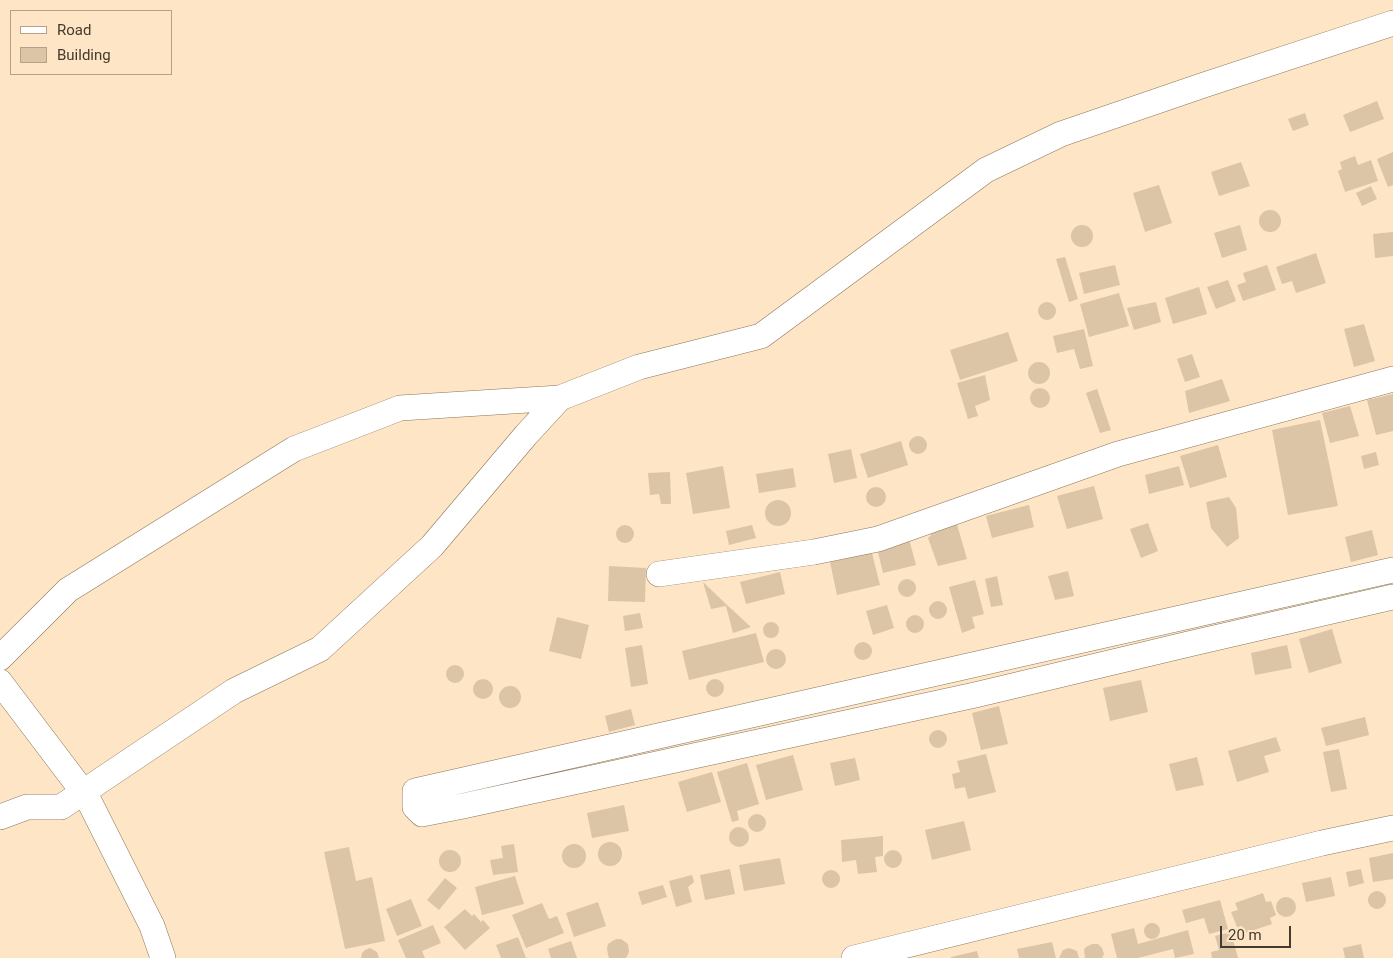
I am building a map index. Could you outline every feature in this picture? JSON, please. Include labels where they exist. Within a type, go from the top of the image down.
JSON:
[{"type":"street","points":[[0,658],[68,590],[294,449],[400,408],[560,398],[639,367],[761,336],[986,170],[1061,134],[1393,23]]},
{"type":"street","points":[[659,574],[814,552],[878,539],[1118,454],[1393,379]]},
{"type":"street","points":[[0,817],[27,807],[61,807],[234,691],[320,649],[432,546],[526,435],[560,398]]},
{"type":"street","points":[[1393,570],[415,791],[415,807],[422,814],[463,806],[975,695],[1193,642],[1393,597]]},
{"type":"street","points":[[1187,616],[1193,642]]},
{"type":"street","points":[[969,666],[975,695]]},
{"type":"street","points":[[0,682],[84,792],[152,926],[163,958]]},
{"type":"street","points":[[854,958],[1322,843],[1393,828]]},
{"type":"building","points":[[1377,101],[1384,119],[1350,132],[1343,115]]},
{"type":"building","points":[[1305,113],[1309,125],[1293,131],[1288,119]]},
{"type":"building","points":[[1393,152],[1393,185],[1388,187],[1377,159]]},
{"type":"building","points":[[1355,156],[1358,165],[1371,160],[1378,181],[1345,192],[1338,171],[1342,169],[1340,162]]},
{"type":"building","points":[[1241,162],[1250,186],[1219,196],[1211,172]]},
{"type":"building","points":[[1159,185],[1172,223],[1145,232],[1133,193]]},
{"type":"building","points":[[1371,186],[1377,199],[1362,206],[1356,193]]},
{"type":"building","points":[[1270,210],[1278,213],[1281,221],[1278,229],[1270,232],[1262,229],[1259,221],[1262,213]]},
{"type":"building","points":[[1082,225],[1090,228],[1093,236],[1090,244],[1082,247],[1074,244],[1071,236],[1074,228]]},
{"type":"building","points":[[1240,225],[1247,250],[1222,258],[1214,233]]},
{"type":"building","points":[[1393,232],[1393,256],[1375,258],[1373,234]]},
{"type":"building","points":[[1316,253],[1326,283],[1296,293],[1292,281],[1282,284],[1276,267]]},
{"type":"building","points":[[1065,257],[1078,299],[1069,302],[1056,259]]},
{"type":"building","points":[[1115,265],[1120,285],[1084,294],[1079,273]]},
{"type":"building","points":[[1267,265],[1276,290],[1243,301],[1237,285],[1246,282],[1243,273]]},
{"type":"building","points":[[1228,280],[1236,301],[1216,309],[1207,287]]},
{"type":"building","points":[[1199,287],[1207,314],[1173,324],[1165,298]]},
{"type":"building","points":[[1119,293],[1129,326],[1089,337],[1080,304]]},
{"type":"building","points":[[1047,302],[1053,305],[1056,311],[1053,317],[1047,320],[1041,317],[1038,311],[1041,305]]},
{"type":"building","points":[[1156,302],[1161,322],[1134,330],[1127,308]]},
{"type":"building","points":[[1364,324],[1375,361],[1354,367],[1344,329]]},
{"type":"building","points":[[1084,329],[1093,366],[1080,369],[1074,349],[1057,353],[1053,336]]},
{"type":"building","points":[[1008,332],[1018,361],[960,380],[950,350]]},
{"type":"building","points":[[1192,354],[1200,377],[1185,382],[1177,359]]},
{"type":"building","points":[[1039,362],[1047,365],[1050,373],[1047,381],[1039,384],[1031,381],[1028,373],[1031,365]]},
{"type":"building","points":[[985,375],[990,400],[975,406],[978,416],[968,419],[957,383]]},
{"type":"building","points":[[1222,379],[1230,401],[1189,413],[1185,391]]},
{"type":"building","points":[[1040,388],[1047,391],[1050,398],[1047,405],[1040,408],[1033,405],[1030,398],[1033,391]]},
{"type":"building","points":[[1097,389],[1111,430],[1100,433],[1086,393]]},
{"type":"building","points":[[1393,394],[1393,431],[1376,435],[1367,400]]},
{"type":"building","points":[[1350,406],[1359,436],[1330,443],[1322,413]]},
{"type":"building","points":[[1320,420],[1338,506],[1288,515],[1272,430]]},
{"type":"building","points":[[914,436],[922,436],[927,441],[925,452],[914,454],[909,449],[909,441]]},
{"type":"building","points":[[901,441],[908,465],[868,478],[860,454]]},
{"type":"building","points":[[1218,445],[1227,477],[1190,488],[1180,456]]},
{"type":"building","points":[[851,449],[857,478],[834,483],[828,454]]},
{"type":"building","points":[[1376,452],[1379,465],[1364,469],[1361,456]]},
{"type":"building","points":[[723,466],[730,508],[693,514],[686,473]]},
{"type":"building","points":[[1179,466],[1184,485],[1149,494],[1145,475]]},
{"type":"building","points":[[793,468],[796,487],[759,493],[756,474]]},
{"type":"building","points":[[670,472],[671,504],[661,504],[659,494],[650,495],[648,473]]},
{"type":"building","points":[[1094,486],[1103,519],[1067,529],[1057,496]]},
{"type":"building","points":[[876,487],[883,490],[886,497],[883,504],[876,507],[869,504],[866,497],[869,490]]},
{"type":"building","points":[[1229,497],[1236,508],[1239,538],[1227,547],[1211,528],[1206,502]]},
{"type":"building","points":[[778,500],[787,504],[791,513],[787,522],[778,526],[769,522],[765,513],[769,504]]},
{"type":"building","points":[[1029,505],[1034,527],[992,538],[986,516]]},
{"type":"building","points":[[956,521],[967,559],[938,566],[928,538],[931,535],[930,528]]},
{"type":"building","points":[[1148,523],[1158,551],[1141,558],[1130,529]]},
{"type":"building","points":[[621,525],[629,525],[634,530],[632,541],[621,543],[616,538],[616,530]]},
{"type":"building","points":[[752,525],[756,538],[729,545],[726,531]]},
{"type":"building","points":[[1372,530],[1378,555],[1351,562],[1345,537]]},
{"type":"building","points":[[909,539],[916,565],[883,573],[877,548]]},
{"type":"building","points":[[872,553],[880,585],[837,595],[830,562]]},
{"type":"building","points":[[609,566],[646,568],[645,602],[608,601]]},
{"type":"building","points":[[1068,571],[1074,596],[1055,600],[1048,576]]},
{"type":"building","points":[[780,572],[785,594],[746,604],[740,582]]},
{"type":"building","points":[[997,576],[1003,605],[991,607],[985,579]]},
{"type":"building","points":[[907,579],[913,582],[916,588],[913,594],[907,597],[901,594],[898,588],[901,582]]},
{"type":"building","points":[[975,580],[984,614],[972,617],[975,628],[962,633],[949,587]]},
{"type":"building","points":[[703,582],[751,627],[733,633],[726,606],[711,609]]},
{"type":"building","points":[[938,601],[944,604],[947,610],[944,616],[938,619],[932,616],[929,610],[932,604]]},
{"type":"building","points":[[887,605],[894,628],[873,635],[866,611]]},
{"type":"building","points":[[640,613],[643,628],[625,631],[623,616]]},
{"type":"building","points":[[915,615],[921,618],[924,624],[921,630],[915,633],[909,630],[906,624],[909,618]]},
{"type":"building","points":[[557,617],[589,625],[581,659],[549,651]]},
{"type":"building","points":[[771,622],[779,630],[771,638],[763,630]]},
{"type":"building","points":[[1332,629],[1342,663],[1309,673],[1299,639]]},
{"type":"building","points":[[756,633],[764,662],[689,680],[682,651]]},
{"type":"building","points":[[863,642],[869,645],[872,651],[869,657],[863,660],[857,657],[854,651],[857,645]]},
{"type":"building","points":[[642,645],[648,684],[631,687],[625,648]]},
{"type":"building","points":[[1287,645],[1292,668],[1255,675],[1251,653]]},
{"type":"building","points":[[776,649],[783,652],[786,659],[783,666],[776,669],[769,666],[766,659],[769,652]]},
{"type":"building","points":[[451,665],[459,665],[464,670],[462,681],[451,683],[446,678],[446,670]]},
{"type":"building","points":[[479,679],[487,679],[493,685],[493,693],[487,699],[479,699],[473,693],[473,685]]},
{"type":"building","points":[[711,679],[719,679],[724,684],[722,695],[711,697],[706,692],[706,684]]},
{"type":"building","points":[[1141,680],[1148,712],[1110,721],[1103,688]]},
{"type":"building","points":[[510,686],[520,693],[521,697],[514,707],[510,708],[500,701],[499,697],[506,687]]},
{"type":"building","points":[[999,706],[1008,744],[981,750],[972,713]]},
{"type":"building","points":[[631,709],[635,725],[609,732],[605,716]]},
{"type":"building","points":[[1365,717],[1369,735],[1326,746],[1321,728]]},
{"type":"building","points":[[938,730],[944,733],[947,739],[944,745],[938,748],[932,745],[929,739],[932,733]]},
{"type":"building","points":[[1276,737],[1281,751],[1264,756],[1269,772],[1237,782],[1228,751]]},
{"type":"building","points":[[1339,749],[1347,789],[1331,792],[1323,752]]},
{"type":"building","points":[[986,754],[996,792],[968,799],[965,787],[955,789],[952,774],[960,772],[957,761]]},
{"type":"building","points":[[793,755],[803,790],[766,800],[756,765]]},
{"type":"building","points":[[1197,757],[1204,785],[1176,791],[1169,764]]},
{"type":"building","points":[[855,758],[860,780],[835,786],[830,763]]},
{"type":"building","points":[[747,763],[759,804],[737,811],[739,820],[732,822],[717,772]]},
{"type":"building","points":[[712,772],[721,802],[687,812],[678,782]]},
{"type":"building","points":[[624,805],[629,831],[592,838],[587,813]]},
{"type":"building","points":[[757,814],[763,817],[766,823],[763,829],[757,832],[751,829],[748,823],[751,817]]},
{"type":"building","points":[[964,821],[971,850],[932,860],[925,830]]},
{"type":"building","points":[[739,827],[746,830],[749,837],[746,844],[739,847],[732,844],[729,837],[732,830]]},
{"type":"building","points":[[883,836],[883,856],[875,857],[877,872],[858,874],[856,860],[842,862],[841,840]]},
{"type":"building","points":[[610,842],[618,846],[622,854],[618,862],[610,866],[602,862],[598,854],[602,846]]},
{"type":"building","points":[[514,844],[518,872],[493,875],[490,860],[503,858],[501,846]]},
{"type":"building","points":[[574,844],[582,848],[586,856],[582,864],[574,868],[566,864],[562,856],[566,848]]},
{"type":"building","points":[[349,847],[356,881],[372,877],[385,941],[345,949],[324,852]]},
{"type":"building","points":[[450,850],[458,853],[461,861],[458,869],[450,872],[442,869],[439,861],[442,853]]},
{"type":"building","points":[[893,850],[899,853],[902,859],[899,865],[893,868],[887,865],[884,859],[887,853]]},
{"type":"building","points":[[1393,853],[1393,879],[1373,882],[1369,858]]},
{"type":"building","points":[[780,858],[785,884],[744,891],[739,865]]},
{"type":"building","points":[[730,869],[735,894],[705,900],[700,875]]},
{"type":"building","points":[[1361,869],[1364,883],[1349,887],[1346,872]]},
{"type":"building","points":[[831,870],[837,873],[840,879],[837,885],[831,888],[825,885],[822,879],[825,873]]},
{"type":"building","points":[[692,875],[694,882],[688,887],[692,902],[676,907],[669,881]]},
{"type":"building","points":[[515,876],[524,904],[482,915],[475,887]]},
{"type":"building","points":[[1331,877],[1335,896],[1306,902],[1302,883]]},
{"type":"building","points":[[445,878],[457,888],[439,910],[427,900]]},
{"type":"building","points":[[663,885],[667,897],[642,905],[638,892]]},
{"type":"building","points":[[1377,891],[1383,894],[1386,900],[1383,906],[1377,909],[1371,906],[1368,900],[1371,894]]},
{"type":"building","points":[[1263,893],[1266,902],[1271,901],[1276,915],[1270,918],[1272,924],[1245,933],[1242,926],[1237,927],[1231,912],[1238,910],[1235,903]]},
{"type":"building","points":[[1286,897],[1293,900],[1296,907],[1293,914],[1286,917],[1279,914],[1276,907],[1279,900]]},
{"type":"building","points":[[411,899],[422,926],[397,936],[386,909]]},
{"type":"building","points":[[1220,900],[1228,929],[1209,934],[1204,918],[1186,923],[1182,910]]},
{"type":"building","points":[[598,902],[606,926],[574,937],[566,913]]},
{"type":"building","points":[[542,903],[549,919],[557,916],[564,933],[526,948],[512,915]]},
{"type":"building","points":[[465,909],[472,916],[474,914],[481,922],[483,920],[490,928],[465,950],[444,927]]},
{"type":"building","points":[[1149,923],[1155,923],[1160,928],[1158,937],[1149,939],[1144,934],[1144,928]]},
{"type":"building","points":[[433,925],[441,943],[422,951],[425,958],[406,958],[398,940]]},
{"type":"building","points":[[1134,928],[1138,944],[1188,930],[1194,954],[1175,958],[1173,949],[1138,958],[1117,958],[1111,934]]},
{"type":"building","points":[[1231,932],[1238,958],[1212,958],[1211,952],[1219,950],[1215,936]]},
{"type":"building","points":[[518,937],[526,958],[501,958],[496,945]]},
{"type":"building","points":[[621,939],[628,944],[629,952],[626,958],[609,958],[608,944]]},
{"type":"building","points":[[571,941],[577,958],[551,958],[548,949]]},
{"type":"building","points":[[1052,942],[1056,958],[1019,958],[1017,949]]},
{"type":"building","points":[[1092,944],[1098,944],[1102,948],[1104,954],[1102,958],[1085,958],[1084,950]]},
{"type":"building","points":[[1361,944],[1364,958],[1345,958],[1343,948]]},
{"type":"building","points":[[370,948],[377,952],[379,958],[361,958],[362,953]]},
{"type":"building","points":[[1069,948],[1077,951],[1079,958],[1059,958],[1063,950]]},
{"type":"building","points":[[977,951],[979,958],[951,958],[951,957]]}]
